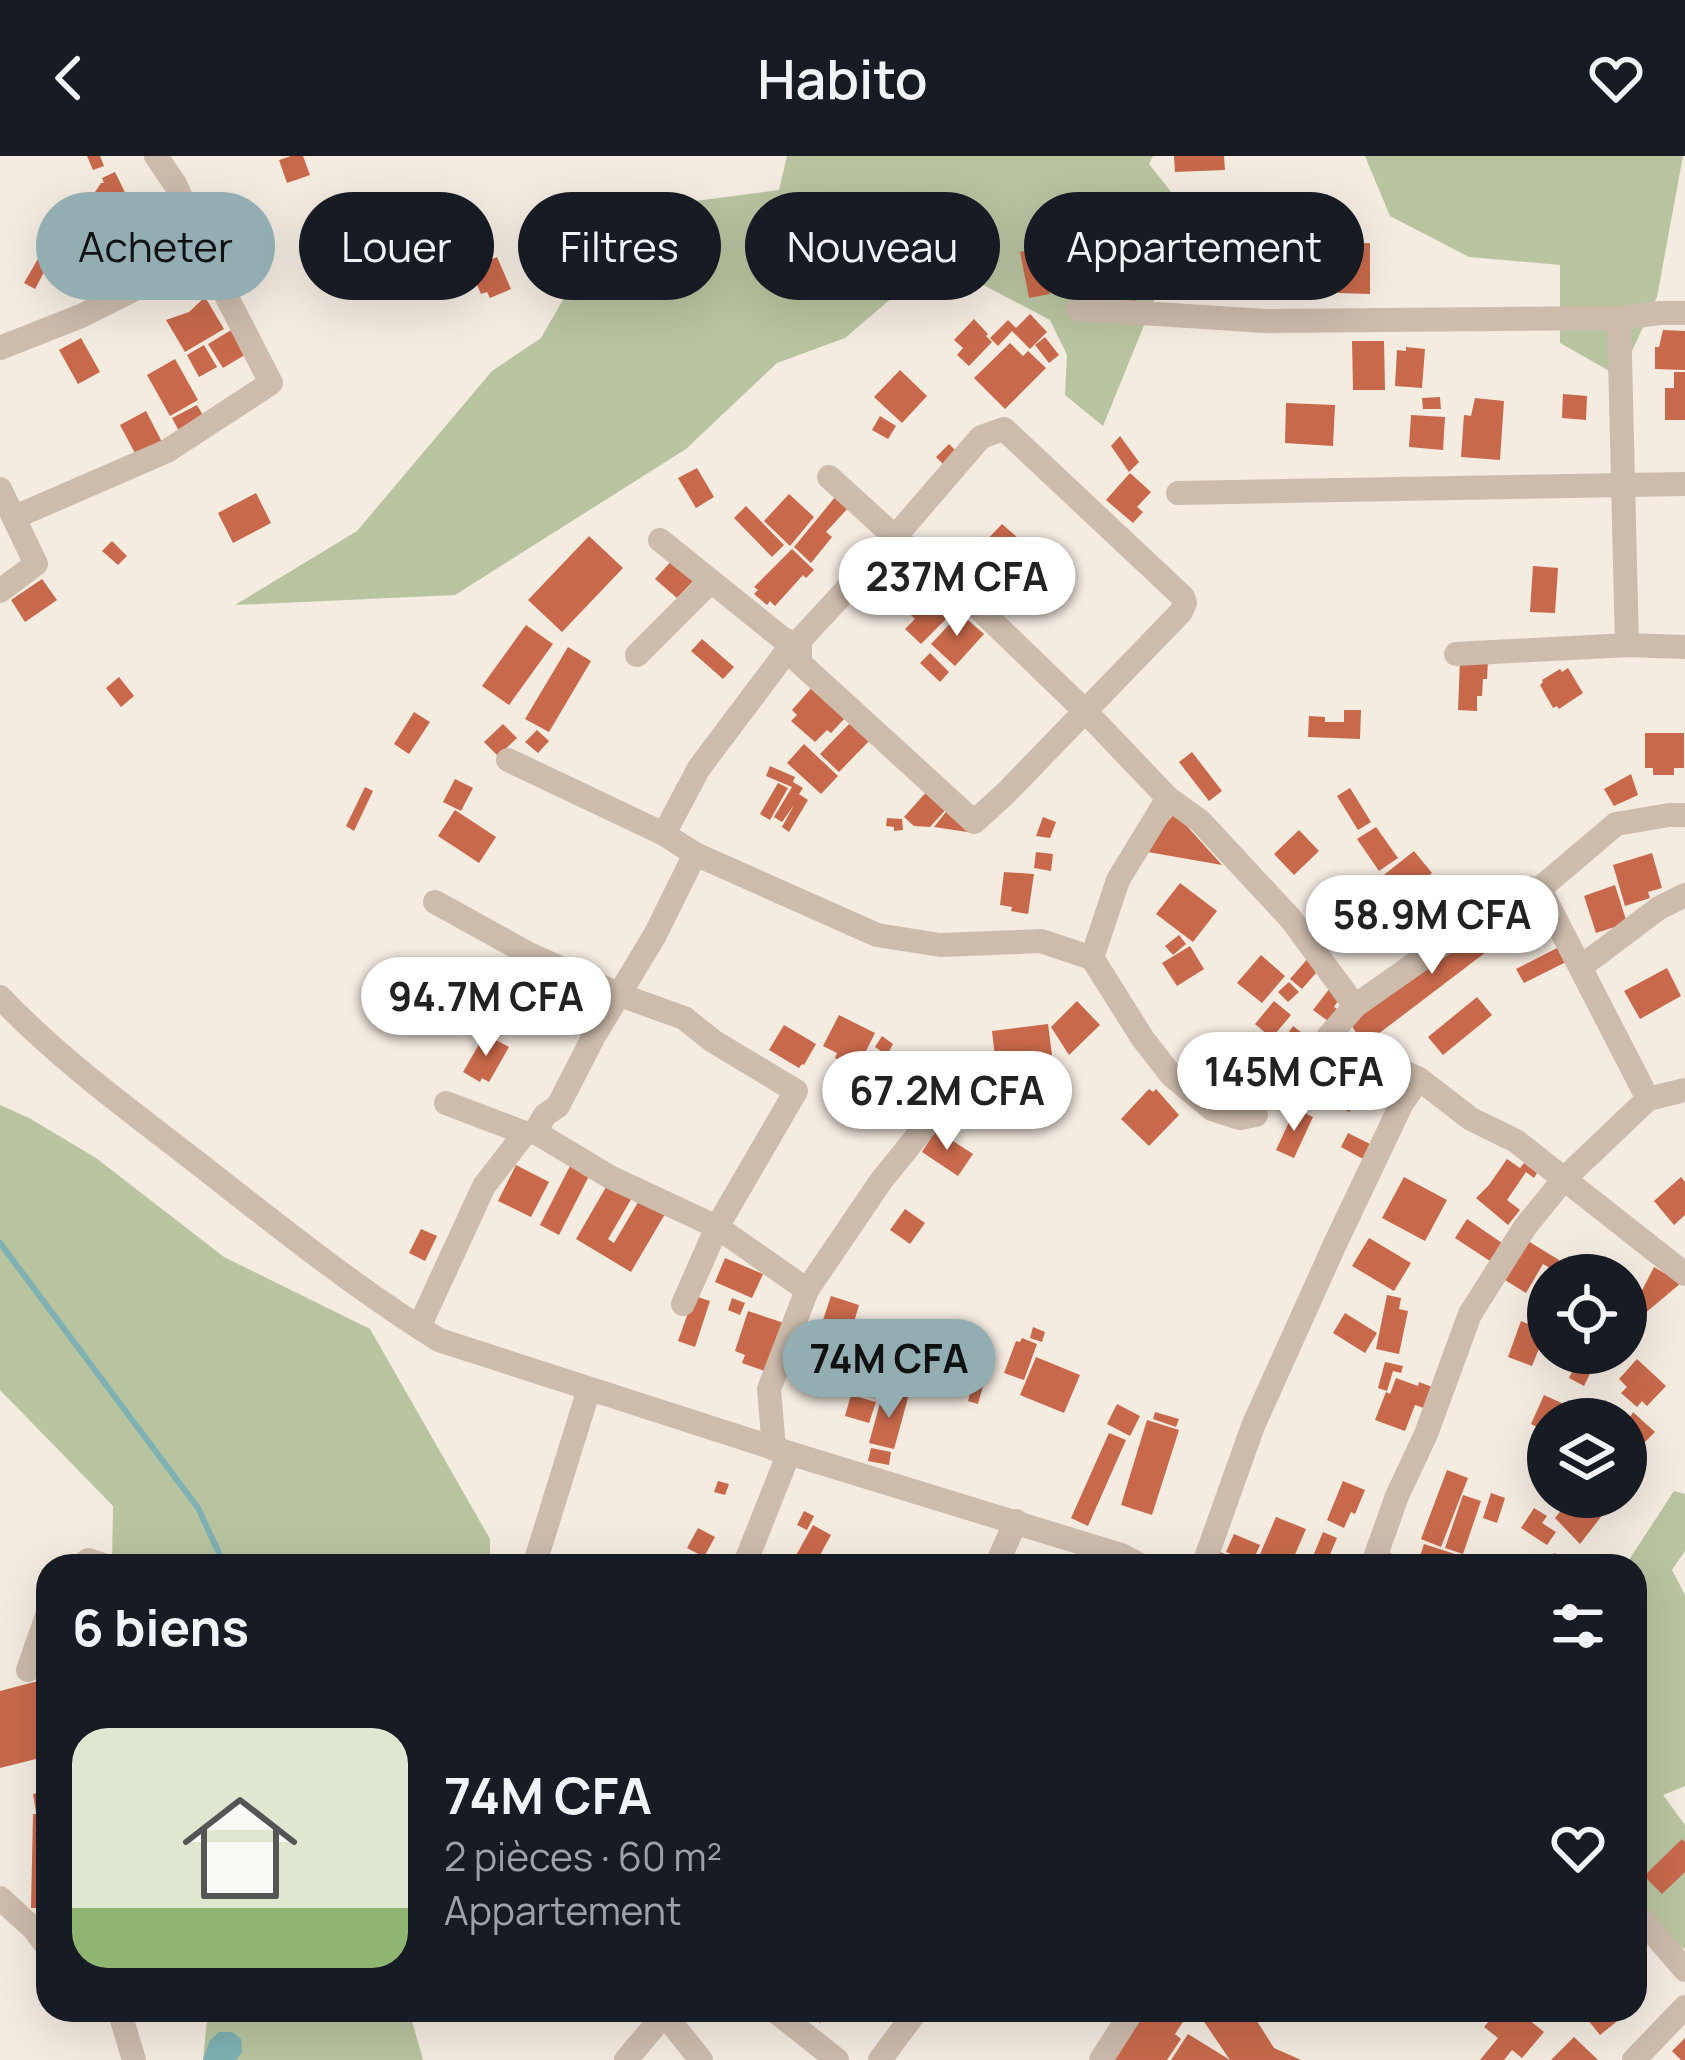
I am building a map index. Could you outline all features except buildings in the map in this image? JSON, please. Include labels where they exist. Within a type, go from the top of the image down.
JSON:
[{"type":"street","points":[[156,156],[179,192]]},
{"type":"street","points":[[0,349],[112,300]]},
{"type":"street","points":[[15,517],[167,451],[271,383],[228,300]]},
{"type":"street","points":[[1078,310],[1266,321],[1619,318],[1685,313]]},
{"type":"street","points":[[1619,318],[1627,645]]},
{"type":"street","points":[[664,835],[699,768],[797,641],[981,436],[1004,429],[1185,603],[974,822],[800,664],[797,641]]},
{"type":"street","points":[[829,476],[970,600],[1168,798],[1200,821],[1291,919],[1354,1006]]},
{"type":"street","points":[[1178,493],[1685,484]]},
{"type":"street","points":[[0,489],[36,564],[0,590]]},
{"type":"street","points":[[660,540],[783,639],[797,641]]},
{"type":"street","points":[[637,655],[710,582]]},
{"type":"street","points":[[1456,654],[1627,645],[1685,647]]},
{"type":"street","points":[[508,760],[695,854],[878,935],[940,944],[1041,940],[1092,958],[1171,1075],[1212,1109],[1240,1118],[1256,1115]]},
{"type":"street","points":[[1092,958],[1118,880],[1168,798]]},
{"type":"street","points":[[1537,891],[1616,824],[1685,815]]},
{"type":"street","points":[[419,1327],[484,1186],[558,1106],[695,854]]},
{"type":"street","points":[[1648,1099],[1544,897],[1531,888],[1521,889],[1354,1006],[1328,1037],[1419,1079],[1471,1119],[1516,1141],[1685,1274]]},
{"type":"street","points":[[1582,966],[1659,908],[1685,895]]},
{"type":"street","points":[[435,902],[530,954],[684,1018],[796,1091],[717,1227],[683,1304]]},
{"type":"street","points":[[0,998],[33,1032],[274,1222],[393,1312],[439,1340],[1118,1554]]},
{"type":"street","points":[[1207,1554],[1263,1404],[1402,1103],[1419,1079]]},
{"type":"street","points":[[1376,1554],[1470,1315],[1525,1227],[1564,1179],[1648,1099],[1685,1090]]},
{"type":"street","points":[[446,1103],[530,1132],[610,1178],[717,1227],[807,1290]]},
{"type":"street","points":[[748,1554],[781,1451],[769,1389],[807,1290],[880,1180],[931,1119]]},
{"type":"street","points":[[538,1554],[589,1389]]},
{"type":"street","points":[[1001,1554],[1016,1521]]},
{"type":"street","points":[[28,1670],[36,1642]]},
{"type":"street","points":[[0,1898],[36,1932]]},
{"type":"street","points":[[1647,1926],[1685,1970]]},
{"type":"street","points":[[1634,2060],[1685,2007]]},
{"type":"street","points":[[123,2022],[134,2060]]},
{"type":"street","points":[[626,2060],[658,2022]]},
{"type":"street","points":[[673,2022],[701,2060]]},
{"type":"street","points":[[789,2022],[837,2060]]},
{"type":"street","points":[[880,2060],[908,2022]]},
{"type":"street","points":[[1101,2060],[1125,2022]]},
{"type":"green space","points":[[787,156],[1153,156],[1149,164],[1171,192],[1024,192],[1024,300],[1154,300],[1103,426],[1065,395],[1067,355],[1050,320],[1000,294],[1000,192],[764,192],[779,190]]},
{"type":"green space","points":[[1365,156],[1683,156],[1657,297],[1620,377],[1560,343],[1560,265],[1469,257],[1390,216]]},
{"type":"green space","points":[[745,194],[745,300],[889,300],[845,338],[777,363],[686,449],[455,595],[235,605],[357,531],[492,371],[541,338],[563,300],[721,300],[721,198]]},
{"type":"green space","points":[[0,1105],[96,1158],[224,1257],[370,1329],[490,1539],[490,1554],[112,1554],[113,1506],[0,1390]]},
{"type":"green space","points":[[1674,1491],[1685,1494],[1685,1551],[1672,1570],[1685,1595],[1685,1786],[1663,1795],[1685,1825],[1685,1949],[1656,1932],[1647,1917],[1647,1554],[1633,1554]]},
{"type":"green space","points":[[207,2022],[412,2022],[423,2060],[203,2060]]},
{"type":"water","points":[[219,2032],[232,2032],[241,2039],[242,2052],[236,2060],[203,2060],[210,2040]]},
{"type":"waterway","points":[[0,1243],[198,1508],[219,1554]]}]
